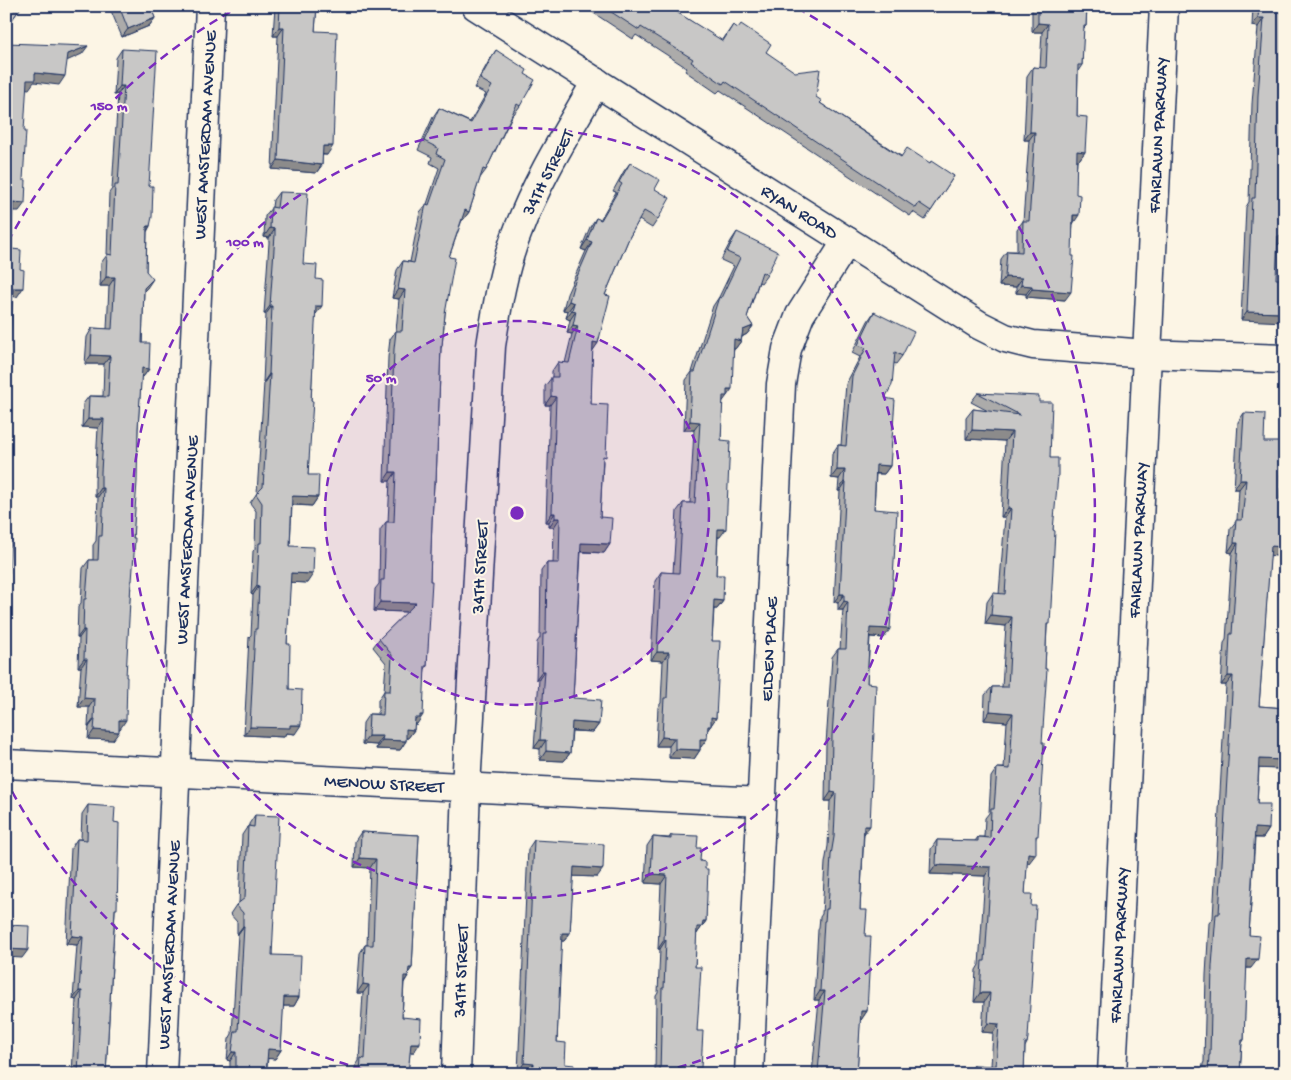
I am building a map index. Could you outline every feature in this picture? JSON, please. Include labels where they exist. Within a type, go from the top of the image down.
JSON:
[{"type":"street","name":"WEST AMSTERDAM AVENUE","points":[[162,1074],[210,6]]},
{"type":"street","name":"RYAN ROAD","points":[[476,6],[979,325],[1004,338],[1033,345],[1146,354],[1285,359]]},
{"type":"street","name":"FAIRLAWN PARKWAY","points":[[1112,1074],[1164,6]]},
{"type":"street","name":"34TH STREET","points":[[456,1074],[466,787],[491,346],[500,288],[517,232],[537,186],[596,82]]},
{"type":"street","name":"ELDEN PLACE","points":[[749,1074],[781,384],[787,349],[800,315],[847,241]]},
{"type":"street","name":"MENOW STREET","points":[[6,764],[761,802]]},
{"type":"building","points":[[6,6],[22,6],[11,21],[6,18]]},
{"type":"building","points":[[119,6],[153,6],[151,7],[155,18],[128,29]]},
{"type":"building","points":[[280,6],[317,6],[315,31],[337,32],[333,146],[323,146],[322,165],[278,160],[284,27],[279,27]]},
{"type":"building","points":[[602,6],[667,6],[723,41],[733,25],[738,28],[741,24],[771,44],[766,52],[795,72],[820,69],[816,97],[822,101],[820,103],[901,157],[907,148],[954,176],[931,211],[919,203],[916,208],[725,81],[723,84],[691,62],[693,59],[641,27],[639,30]]},
{"type":"building","points":[[1038,6],[1087,6],[1082,65],[1078,65],[1077,116],[1087,117],[1085,152],[1077,151],[1076,194],[1080,195],[1079,215],[1073,215],[1072,256],[1074,256],[1071,292],[1032,289],[1032,286],[1021,285],[1022,278],[1005,277],[1007,251],[1022,252],[1023,221],[1029,221],[1035,132],[1030,132],[1033,67],[1046,68],[1048,24],[1038,23]]},
{"type":"building","points":[[1259,6],[1285,6],[1285,236],[1278,236],[1276,279],[1285,279],[1285,313],[1247,312],[1252,198],[1255,198],[1258,95],[1264,18],[1258,18]]},
{"type":"building","points":[[6,43],[88,46],[68,54],[65,76],[35,73],[35,80],[27,80],[23,180],[26,180],[25,203],[13,202],[12,249],[21,250],[20,269],[24,270],[23,288],[13,288],[8,377],[6,377]]},
{"type":"building","points":[[122,49],[157,51],[149,186],[153,186],[152,217],[150,226],[147,226],[146,271],[153,279],[144,288],[142,343],[150,343],[149,369],[142,368],[133,538],[135,538],[126,677],[126,720],[119,720],[119,732],[94,730],[95,699],[84,698],[87,659],[84,659],[85,630],[83,630],[84,599],[86,599],[89,560],[98,560],[99,536],[102,536],[104,488],[101,488],[101,472],[104,419],[88,419],[89,396],[108,397],[110,356],[91,355],[92,328],[112,329],[115,277],[106,277],[107,254],[112,255],[115,185],[118,185],[124,86],[120,86]]},
{"type":"building","points":[[496,50],[527,70],[525,74],[535,80],[520,106],[517,104],[486,170],[483,169],[469,212],[465,210],[449,257],[455,258],[441,346],[436,482],[434,482],[432,521],[430,581],[432,581],[423,715],[420,715],[420,718],[415,718],[414,730],[406,729],[406,741],[382,740],[383,736],[368,736],[369,714],[383,715],[384,691],[390,691],[392,655],[379,639],[416,603],[380,602],[381,580],[384,580],[386,522],[394,522],[396,472],[390,472],[394,349],[396,331],[402,331],[405,290],[398,289],[403,261],[414,263],[426,204],[429,205],[445,159],[436,154],[438,148],[424,141],[439,108],[471,123],[492,86],[480,79]]},
{"type":"building","points":[[630,163],[660,180],[655,189],[670,198],[658,219],[644,211],[629,238],[605,295],[610,296],[598,343],[593,342],[591,404],[608,405],[606,457],[603,456],[600,517],[612,518],[610,544],[581,543],[573,698],[601,700],[599,724],[572,722],[570,753],[546,751],[546,740],[540,740],[545,671],[542,671],[543,634],[546,634],[547,563],[559,563],[560,518],[555,518],[555,513],[552,513],[556,397],[551,396],[551,377],[558,377],[558,362],[569,363],[578,326],[573,325],[576,311],[572,310],[574,303],[569,301],[573,286],[592,242],[587,240],[596,218],[601,220],[622,184],[619,182]]},
{"type":"building","points":[[279,192],[308,193],[303,264],[317,265],[316,279],[323,280],[322,306],[316,306],[308,475],[319,475],[318,497],[292,496],[290,546],[314,547],[313,574],[291,573],[287,644],[290,644],[289,689],[302,690],[301,725],[290,725],[290,728],[250,727],[255,629],[257,629],[259,543],[261,543],[262,503],[256,494],[263,487],[270,374],[272,306],[270,306],[275,235],[275,229],[270,228],[271,207],[277,208]]},
{"type":"building","points":[[737,232],[778,252],[767,275],[762,272],[747,317],[753,326],[743,330],[741,341],[734,339],[732,389],[727,389],[727,396],[723,396],[721,440],[730,441],[726,529],[718,529],[716,575],[724,575],[723,601],[714,600],[712,641],[720,641],[716,718],[711,717],[711,726],[708,726],[707,739],[700,739],[700,750],[675,749],[675,738],[662,737],[664,698],[667,698],[669,652],[657,652],[661,572],[679,573],[683,503],[695,503],[700,422],[690,421],[692,372],[695,372],[719,297],[721,298],[740,258],[727,252]]},
{"type":"building","points":[[874,312],[914,332],[902,356],[895,352],[892,385],[885,398],[895,400],[890,466],[876,465],[874,509],[897,511],[890,629],[870,628],[867,683],[876,684],[870,826],[864,826],[860,910],[867,910],[865,936],[871,936],[867,1011],[861,1011],[857,1074],[821,1074],[818,1072],[825,991],[820,991],[824,921],[826,909],[828,909],[836,793],[831,792],[832,736],[838,649],[846,649],[848,602],[844,601],[844,594],[840,594],[846,482],[844,482],[845,470],[837,470],[838,445],[846,446],[852,376],[866,348],[858,345]]},
{"type":"building","points":[[978,393],[1039,396],[1039,402],[1052,402],[1050,458],[1058,458],[1053,530],[1055,531],[1050,624],[1047,624],[1045,669],[1047,669],[1042,743],[1044,743],[1038,836],[1036,836],[1036,854],[1028,853],[1025,894],[1032,894],[1031,906],[1036,906],[1024,1074],[974,1074],[974,1065],[996,1066],[999,1024],[988,1023],[990,993],[980,993],[982,961],[985,961],[991,867],[936,865],[937,840],[978,841],[978,837],[990,838],[991,809],[994,809],[997,768],[1010,769],[1013,713],[990,711],[992,687],[1008,687],[1012,617],[991,615],[993,593],[1005,594],[1011,508],[1008,508],[1012,432],[972,430],[973,409],[1020,415]]},
{"type":"building","points":[[1244,413],[1265,414],[1264,442],[1283,442],[1280,499],[1285,500],[1285,527],[1283,547],[1271,546],[1259,706],[1285,708],[1285,760],[1259,759],[1257,804],[1270,804],[1269,829],[1255,828],[1249,935],[1260,936],[1258,959],[1247,959],[1244,1040],[1242,1040],[1240,1074],[1208,1074],[1212,966],[1216,914],[1219,914],[1233,676],[1228,676],[1238,543],[1234,543],[1236,520],[1242,520],[1246,480],[1240,480]]},
{"type":"building","points":[[6,533],[11,533],[9,573],[6,573]]},
{"type":"building","points":[[88,805],[115,807],[114,822],[119,823],[117,909],[115,909],[106,1074],[78,1074],[82,991],[79,991],[83,937],[72,936],[77,839],[87,840]]},
{"type":"building","points":[[255,815],[279,816],[272,955],[301,956],[299,997],[284,997],[281,1050],[268,1049],[266,1074],[236,1074],[236,1052],[232,1052],[235,1031],[238,1031],[244,926],[243,913],[236,905],[245,898],[248,826],[254,827]]},
{"type":"building","points":[[361,832],[419,835],[412,968],[409,968],[408,976],[404,976],[402,1017],[421,1019],[420,1043],[411,1043],[408,1074],[360,1074],[361,1058],[365,1059],[369,985],[363,984],[365,945],[373,945],[376,859],[360,858]]},
{"type":"building","points":[[671,835],[698,836],[697,848],[701,848],[700,861],[705,862],[705,869],[708,869],[706,921],[703,921],[702,927],[697,927],[695,967],[701,967],[697,1031],[703,1031],[701,1068],[698,1068],[698,1074],[660,1074],[667,875],[651,874],[653,837],[671,839]]},
{"type":"building","points":[[534,840],[604,844],[603,869],[574,867],[570,933],[562,933],[557,1042],[566,1043],[565,1064],[574,1065],[574,1074],[533,1074],[534,1064],[524,1063]]},
{"type":"building","points":[[6,925],[29,926],[28,950],[6,949]]}]
